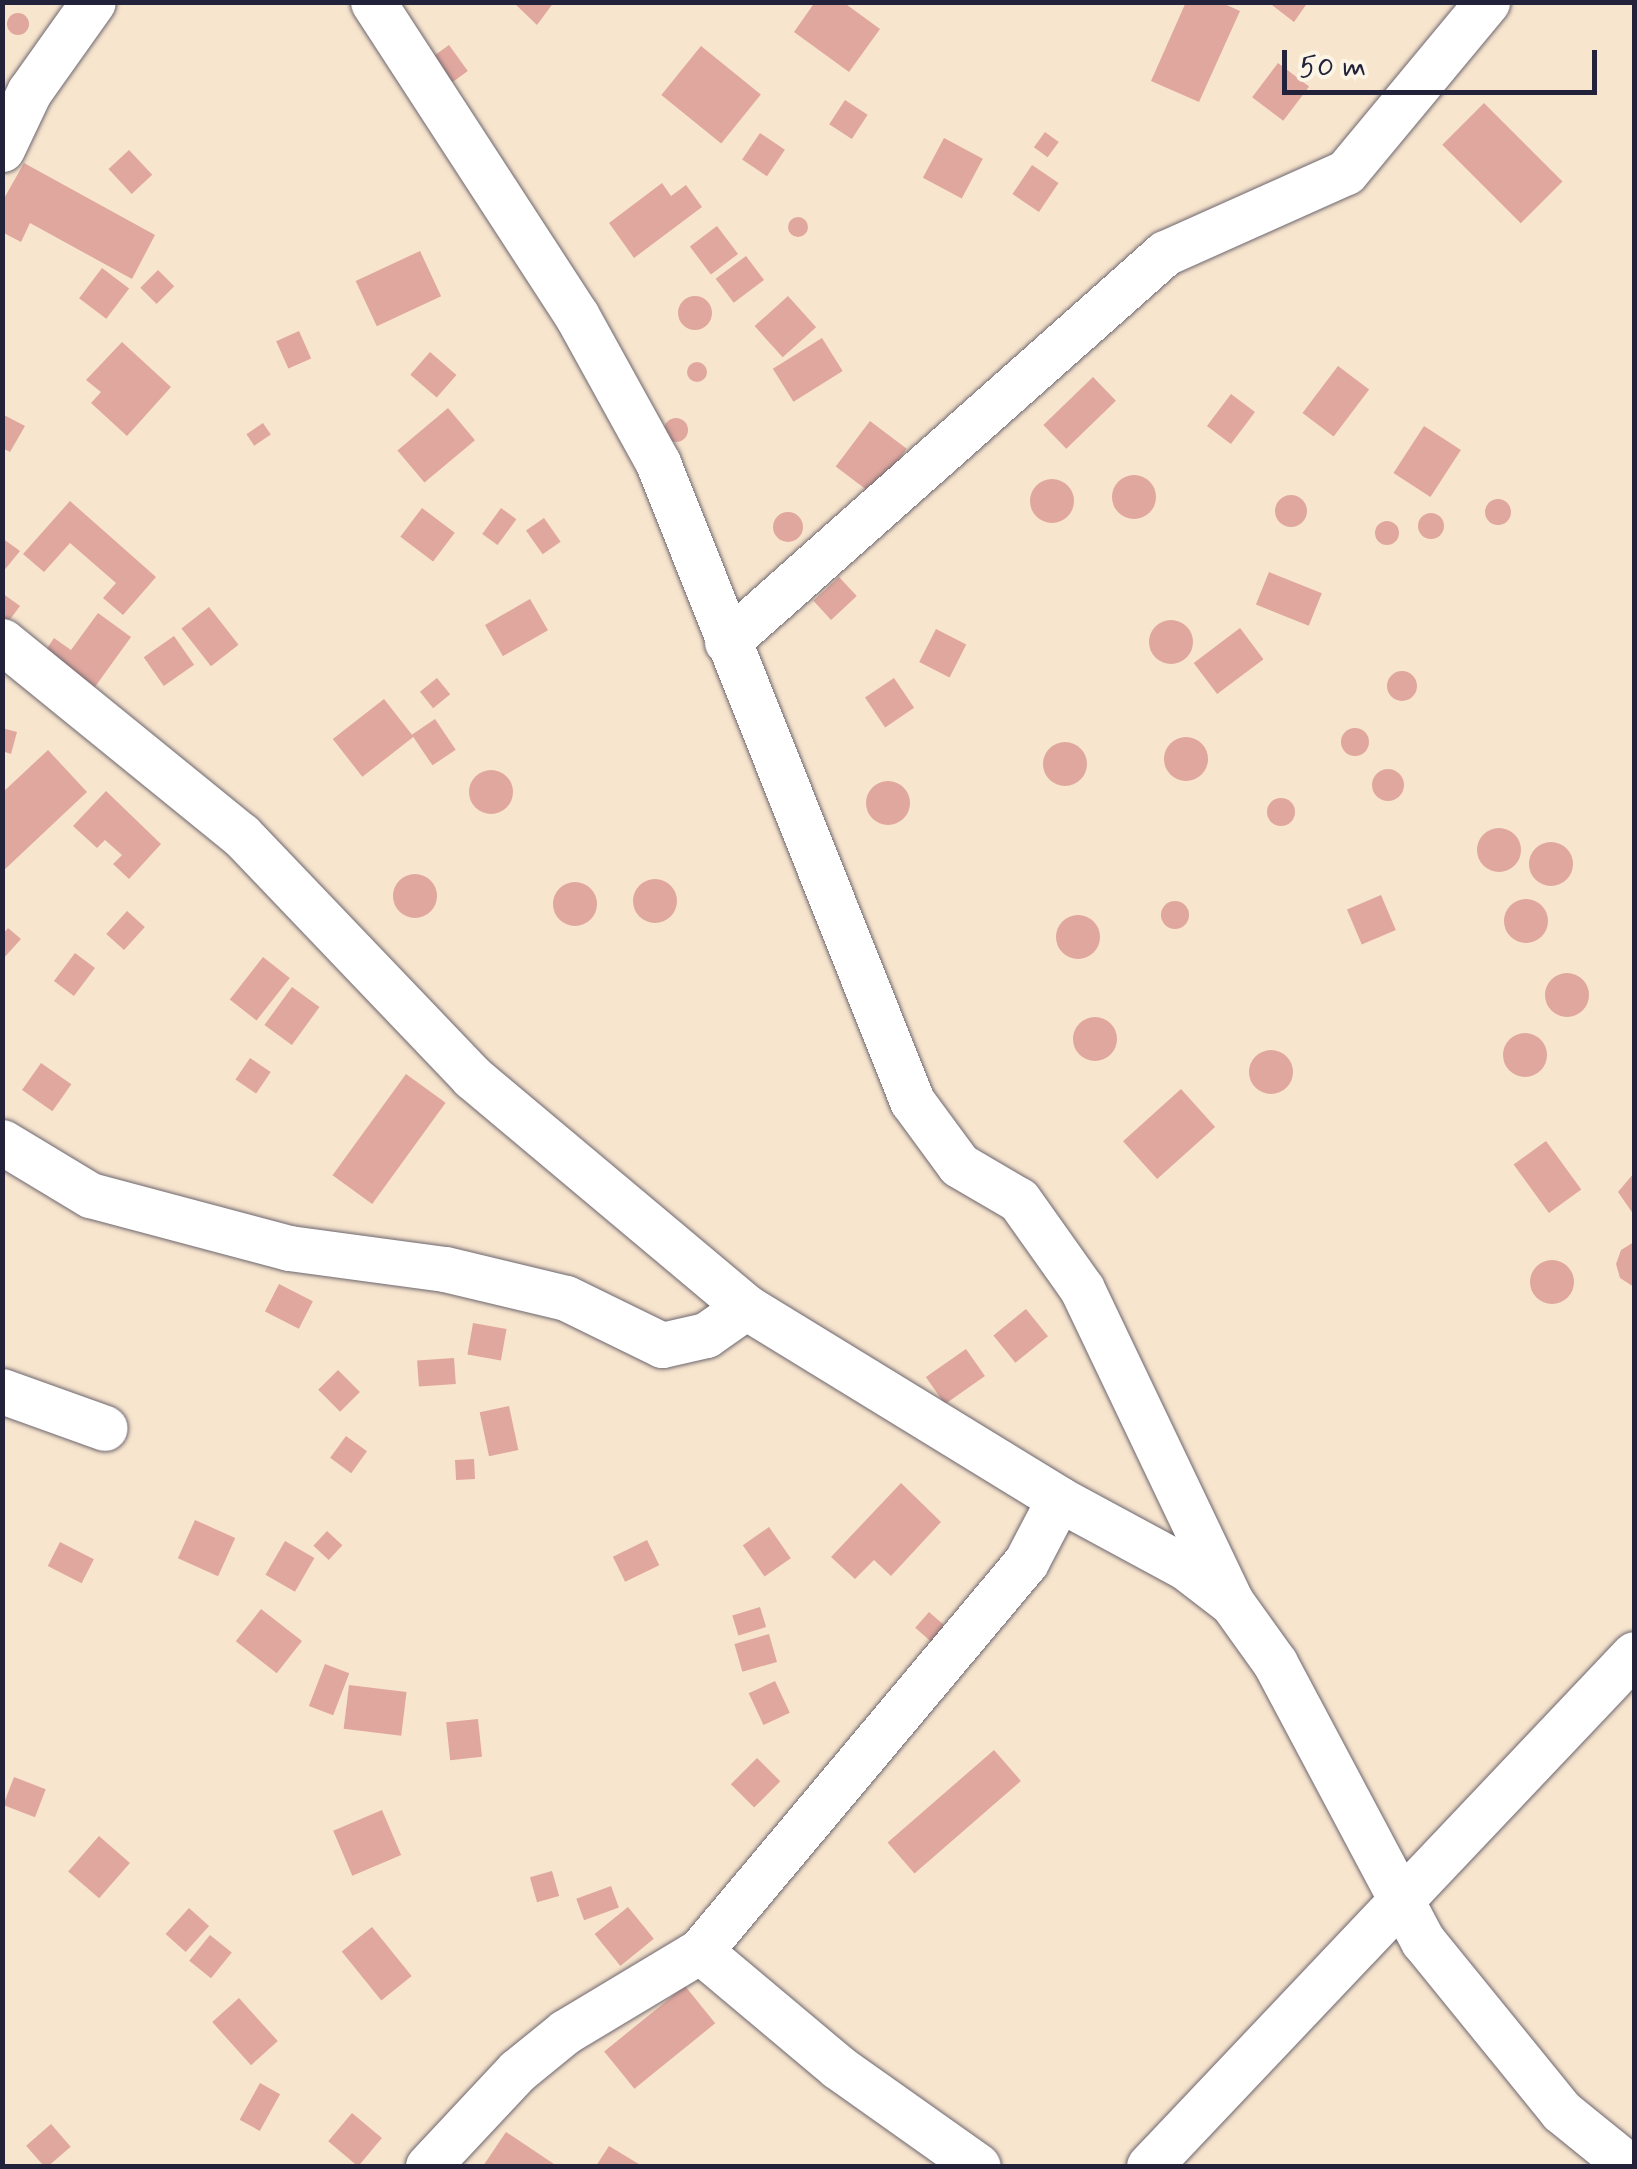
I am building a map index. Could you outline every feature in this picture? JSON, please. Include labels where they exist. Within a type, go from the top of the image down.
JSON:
[{"type":"street","points":[[2,149],[16,85],[93,2]]},
{"type":"street","points":[[373,2],[619,384],[658,463],[912,1101],[959,1165],[1019,1200],[1082,1289],[1232,1603],[1275,1663],[1404,1895],[1423,1941],[1561,2111],[1629,2166]]},
{"type":"street","points":[[727,642],[1165,253],[1346,172],[1487,2]]},
{"type":"street","points":[[2,641],[241,835],[472,1077],[746,1307],[1059,1499],[1185,1566],[1232,1603]]},
{"type":"street","points":[[2,1142],[90,1196],[288,1248],[444,1269],[566,1298],[662,1345],[706,1335],[746,1307]]},
{"type":"street","points":[[2,1391],[105,1428]]},
{"type":"street","points":[[428,2166],[517,2071],[566,2032],[700,1950],[1026,1562],[1059,1499]]},
{"type":"street","points":[[1150,2166],[1634,1654]]},
{"type":"street","points":[[700,1950],[838,2067],[978,2166]]},
{"type":"building","points":[[513,2],[554,2],[537,25]]},
{"type":"building","points":[[815,2],[843,2],[880,29],[849,72],[794,32]]},
{"type":"building","points":[[1186,2],[1220,2],[1240,11],[1199,102],[1151,81]]},
{"type":"building","points":[[1268,2],[1308,2],[1294,22]]},
{"type":"building","points":[[18,13],[29,24],[18,35],[7,24]]},
{"type":"building","points":[[449,45],[468,71],[439,91],[421,66]]},
{"type":"building","points":[[701,46],[761,94],[721,143],[661,95]]},
{"type":"building","points":[[1278,63],[1309,86],[1283,121],[1252,97]]},
{"type":"building","points":[[845,100],[868,115],[852,139],[829,124]]},
{"type":"building","points":[[1484,103],[1562,181],[1521,223],[1442,145]]},
{"type":"building","points":[[1045,132],[1059,142],[1048,157],[1034,147]]},
{"type":"building","points":[[760,133],[785,150],[767,176],[742,160]]},
{"type":"building","points":[[944,138],[983,159],[962,198],[923,178]]},
{"type":"building","points":[[129,150],[152,175],[132,194],[109,169]]},
{"type":"building","points":[[24,163],[155,235],[132,279],[30,223],[21,242],[2,232],[2,202]]},
{"type":"building","points":[[1032,165],[1059,183],[1039,212],[1012,194]]},
{"type":"building","points":[[662,183],[671,196],[686,185],[702,207],[634,258],[609,223]]},
{"type":"building","points":[[794,217],[802,217],[808,227],[802,237],[794,237],[788,231],[788,223]]},
{"type":"building","points":[[717,226],[738,254],[711,274],[690,246]]},
{"type":"building","points":[[420,251],[441,296],[377,326],[356,281]]},
{"type":"building","points":[[746,256],[764,280],[734,303],[716,279]]},
{"type":"building","points":[[102,268],[129,288],[106,319],[79,298]]},
{"type":"building","points":[[158,270],[174,286],[157,304],[140,288]]},
{"type":"building","points":[[695,296],[707,301],[712,313],[707,325],[695,330],[683,325],[678,313],[683,301]]},
{"type":"building","points":[[788,296],[816,327],[783,357],[755,326]]},
{"type":"building","points":[[299,331],[311,358],[288,369],[276,341]]},
{"type":"building","points":[[822,338],[843,371],[793,402],[773,369]]},
{"type":"building","points":[[122,342],[171,387],[127,436],[91,403],[101,392],[86,380]]},
{"type":"building","points":[[430,352],[456,375],[437,398],[410,375]]},
{"type":"building","points":[[693,362],[701,362],[707,372],[701,382],[693,382],[687,376],[687,368]]},
{"type":"building","points":[[1338,366],[1369,389],[1334,437],[1302,413]]},
{"type":"building","points":[[1093,377],[1116,401],[1066,449],[1043,425]]},
{"type":"building","points":[[1231,394],[1255,412],[1231,444],[1207,426]]},
{"type":"building","points":[[448,408],[475,440],[424,483],[397,450]]},
{"type":"building","points":[[2,414],[25,426],[10,452],[2,448]]},
{"type":"building","points":[[676,418],[685,421],[685,439],[676,442],[667,439],[664,430],[667,421]]},
{"type":"building","points":[[870,421],[907,449],[872,494],[836,467]]},
{"type":"building","points":[[263,423],[271,435],[254,446],[246,434]]},
{"type":"building","points":[[1424,426],[1461,450],[1430,497],[1394,473]]},
{"type":"building","points":[[1134,475],[1150,481],[1156,497],[1150,513],[1134,519],[1118,513],[1112,497],[1118,481]]},
{"type":"building","points":[[1052,479],[1068,485],[1074,501],[1068,517],[1052,523],[1036,517],[1030,501],[1036,485]]},
{"type":"building","points":[[1291,495],[1302,500],[1307,511],[1302,522],[1291,527],[1280,522],[1275,511],[1280,500]]},
{"type":"building","points":[[1498,499],[1507,503],[1511,512],[1507,521],[1498,525],[1489,521],[1485,512],[1489,503]]},
{"type":"building","points":[[70,501],[156,577],[123,615],[103,598],[116,583],[70,543],[44,572],[23,554]]},
{"type":"building","points":[[422,508],[455,533],[433,561],[400,537]]},
{"type":"building","points":[[501,508],[516,519],[498,545],[482,534]]},
{"type":"building","points":[[788,512],[802,521],[803,527],[794,541],[788,542],[774,533],[773,527],[782,513]]},
{"type":"building","points":[[1431,513],[1440,517],[1444,526],[1440,535],[1431,539],[1422,535],[1418,526],[1422,517]]},
{"type":"building","points":[[544,518],[561,542],[543,554],[526,531]]},
{"type":"building","points":[[1387,521],[1396,524],[1396,542],[1387,545],[1378,542],[1375,533],[1378,524]]},
{"type":"building","points":[[2,538],[20,551],[2,573]]},
{"type":"building","points":[[1269,572],[1322,593],[1309,626],[1256,604]]},
{"type":"building","points":[[839,577],[857,596],[831,620],[813,601]]},
{"type":"building","points":[[2,593],[20,606],[8,622],[2,617]]},
{"type":"building","points":[[530,599],[548,630],[503,656],[485,625]]},
{"type":"building","points":[[209,607],[239,645],[211,666],[181,629]]},
{"type":"building","points":[[98,613],[131,637],[92,691],[42,656],[54,638],[71,650]]},
{"type":"building","points":[[1171,620],[1187,626],[1193,642],[1187,658],[1171,664],[1155,658],[1149,642],[1155,626]]},
{"type":"building","points":[[1240,628],[1263,659],[1217,694],[1194,663]]},
{"type":"building","points":[[936,629],[966,644],[949,677],[919,662]]},
{"type":"building","points":[[174,636],[194,665],[164,686],[144,657]]},
{"type":"building","points":[[1402,671],[1413,675],[1417,686],[1413,697],[1402,701],[1391,697],[1387,686],[1391,675]]},
{"type":"building","points":[[437,678],[450,694],[433,708],[420,692]]},
{"type":"building","points":[[894,678],[914,708],[885,727],[865,698]]},
{"type":"building","points":[[384,699],[414,737],[362,777],[333,739]]},
{"type":"building","points":[[435,719],[456,750],[432,765],[412,735]]},
{"type":"building","points":[[2,728],[17,732],[11,754],[2,751]]},
{"type":"building","points":[[1355,728],[1365,732],[1369,742],[1365,752],[1355,756],[1345,752],[1341,742],[1345,732]]},
{"type":"building","points":[[1186,737],[1202,743],[1208,759],[1202,775],[1186,781],[1170,775],[1164,759],[1170,743]]},
{"type":"building","points":[[1065,742],[1081,748],[1087,764],[1081,780],[1065,786],[1049,780],[1043,764],[1049,748]]},
{"type":"building","points":[[48,750],[87,792],[2,872],[2,793]]},
{"type":"building","points":[[1388,769],[1399,774],[1404,785],[1399,796],[1388,801],[1377,796],[1372,785],[1377,774]]},
{"type":"building","points":[[491,770],[507,776],[513,792],[507,808],[491,814],[475,808],[469,792],[475,776]]},
{"type":"building","points":[[888,781],[904,787],[910,803],[904,819],[888,825],[872,819],[866,803],[872,787]]},
{"type":"building","points":[[106,791],[161,844],[129,879],[113,864],[122,855],[105,840],[97,848],[73,826]]},
{"type":"building","points":[[1281,798],[1291,802],[1295,812],[1291,822],[1281,826],[1271,822],[1267,812],[1271,802]]},
{"type":"building","points":[[1499,828],[1515,834],[1521,850],[1515,866],[1499,872],[1483,866],[1477,850],[1483,834]]},
{"type":"building","points":[[1551,842],[1567,848],[1573,864],[1567,880],[1551,886],[1535,880],[1529,864],[1535,848]]},
{"type":"building","points":[[415,874],[431,880],[437,896],[431,912],[415,918],[399,912],[393,896],[399,880]]},
{"type":"building","points":[[655,879],[671,885],[677,901],[671,917],[655,923],[639,917],[633,901],[639,885]]},
{"type":"building","points":[[575,882],[591,888],[597,904],[591,920],[575,926],[559,920],[553,904],[559,888]]},
{"type":"building","points":[[1381,895],[1396,930],[1362,944],[1347,909]]},
{"type":"building","points":[[1526,899],[1542,905],[1548,921],[1542,937],[1526,943],[1510,937],[1504,921],[1510,905]]},
{"type":"building","points":[[1175,901],[1185,905],[1189,915],[1185,925],[1175,929],[1165,925],[1161,915],[1165,905]]},
{"type":"building","points":[[127,911],[145,927],[124,950],[106,934]]},
{"type":"building","points":[[1078,915],[1094,921],[1100,937],[1094,953],[1078,959],[1062,953],[1056,937],[1062,921]]},
{"type":"building","points":[[8,928],[21,939],[2,960],[2,935]]},
{"type":"building","points":[[75,953],[95,968],[74,996],[54,981]]},
{"type":"building","points":[[263,957],[290,978],[257,1020],[230,1000]]},
{"type":"building","points":[[1567,973],[1583,979],[1589,995],[1583,1011],[1567,1017],[1551,1011],[1545,995],[1551,979]]},
{"type":"building","points":[[292,987],[320,1007],[292,1045],[264,1025]]},
{"type":"building","points":[[1095,1017],[1111,1023],[1117,1039],[1111,1055],[1095,1061],[1079,1055],[1073,1039],[1079,1023]]},
{"type":"building","points":[[1525,1033],[1541,1039],[1547,1055],[1541,1071],[1525,1077],[1509,1071],[1503,1055],[1509,1039]]},
{"type":"building","points":[[1271,1050],[1287,1056],[1293,1072],[1287,1088],[1271,1094],[1255,1088],[1249,1072],[1255,1056]]},
{"type":"building","points":[[250,1058],[271,1072],[256,1094],[235,1080]]},
{"type":"building","points":[[41,1063],[71,1084],[52,1111],[22,1090]]},
{"type":"building","points":[[406,1074],[446,1103],[372,1204],[333,1175]]},
{"type":"building","points":[[1181,1089],[1215,1127],[1157,1179],[1123,1141]]},
{"type":"building","points":[[1546,1141],[1581,1190],[1549,1213],[1514,1165]]},
{"type":"building","points":[[1634,1173],[1634,1215],[1618,1192]]},
{"type":"building","points":[[1634,1242],[1634,1287],[1620,1278],[1616,1264],[1621,1250]]},
{"type":"building","points":[[1552,1260],[1568,1266],[1574,1282],[1568,1298],[1552,1304],[1536,1298],[1530,1282],[1536,1266]]},
{"type":"building","points":[[279,1284],[313,1301],[299,1329],[265,1312]]},
{"type":"building","points":[[1026,1309],[1048,1336],[1015,1363],[993,1335]]},
{"type":"building","points":[[473,1323],[506,1329],[501,1360],[467,1355]]},
{"type":"building","points":[[966,1349],[985,1376],[945,1404],[926,1377]]},
{"type":"building","points":[[454,1358],[456,1384],[419,1387],[417,1361]]},
{"type":"building","points":[[338,1370],[360,1392],[340,1412],[318,1390]]},
{"type":"building","points":[[509,1406],[518,1450],[489,1456],[480,1412]]},
{"type":"building","points":[[346,1436],[367,1451],[351,1473],[330,1458]]},
{"type":"building","points":[[474,1459],[475,1479],[456,1480],[455,1460]]},
{"type":"building","points":[[901,1483],[941,1522],[891,1576],[874,1560],[855,1579],[831,1557]]},
{"type":"building","points":[[195,1520],[235,1538],[218,1576],[178,1558]]},
{"type":"building","points":[[769,1527],[791,1558],[765,1576],[743,1545]]},
{"type":"building","points":[[327,1531],[342,1545],[329,1560],[313,1546]]},
{"type":"building","points":[[647,1540],[659,1565],[625,1582],[613,1557]]},
{"type":"building","points":[[285,1541],[314,1558],[295,1592],[266,1575]]},
{"type":"building","points":[[60,1542],[94,1559],[82,1583],[48,1566]]},
{"type":"building","points":[[760,1607],[766,1627],[738,1636],[732,1615]]},
{"type":"building","points":[[261,1609],[302,1641],[277,1673],[236,1641]]},
{"type":"building","points":[[929,1612],[946,1627],[933,1643],[915,1628]]},
{"type":"building","points":[[769,1634],[777,1662],[742,1672],[734,1644]]},
{"type":"building","points":[[325,1664],[349,1673],[333,1715],[309,1706]]},
{"type":"building","points":[[775,1681],[790,1713],[764,1725],[749,1693]]},
{"type":"building","points":[[349,1685],[407,1692],[401,1736],[344,1729]]},
{"type":"building","points":[[478,1719],[482,1757],[450,1760],[446,1722]]},
{"type":"building","points":[[994,1750],[1021,1781],[914,1873],[888,1843]]},
{"type":"building","points":[[757,1758],[780,1781],[754,1807],[731,1784]]},
{"type":"building","points":[[14,1777],[46,1789],[35,1817],[3,1805]]},
{"type":"building","points":[[382,1810],[401,1855],[352,1876],[333,1831]]},
{"type":"building","points":[[99,1836],[130,1863],[99,1898],[68,1871]]},
{"type":"building","points":[[552,1871],[559,1896],[537,1902],[530,1877]]},
{"type":"building","points":[[611,1886],[619,1908],[584,1920],[576,1899]]},
{"type":"building","points":[[628,1907],[654,1939],[620,1966],[595,1934]]},
{"type":"building","points":[[189,1908],[209,1926],[186,1952],[166,1934]]},
{"type":"building","points":[[372,1927],[412,1976],[381,2001],[342,1952]]},
{"type":"building","points":[[210,1935],[232,1953],[211,1978],[189,1961]]},
{"type":"building","points":[[685,1986],[715,2023],[634,2089],[604,2051]]},
{"type":"building","points":[[239,1998],[278,2041],[251,2065],[212,2022]]},
{"type":"building","points":[[260,2083],[280,2094],[260,2131],[240,2120]]},
{"type":"building","points":[[352,2113],[382,2138],[358,2166],[328,2141]]},
{"type":"building","points":[[51,2124],[71,2147],[44,2166],[26,2146]]},
{"type":"building","points":[[506,2132],[557,2166],[483,2166]]},
{"type":"building","points":[[609,2146],[642,2166],[596,2166]]}]
